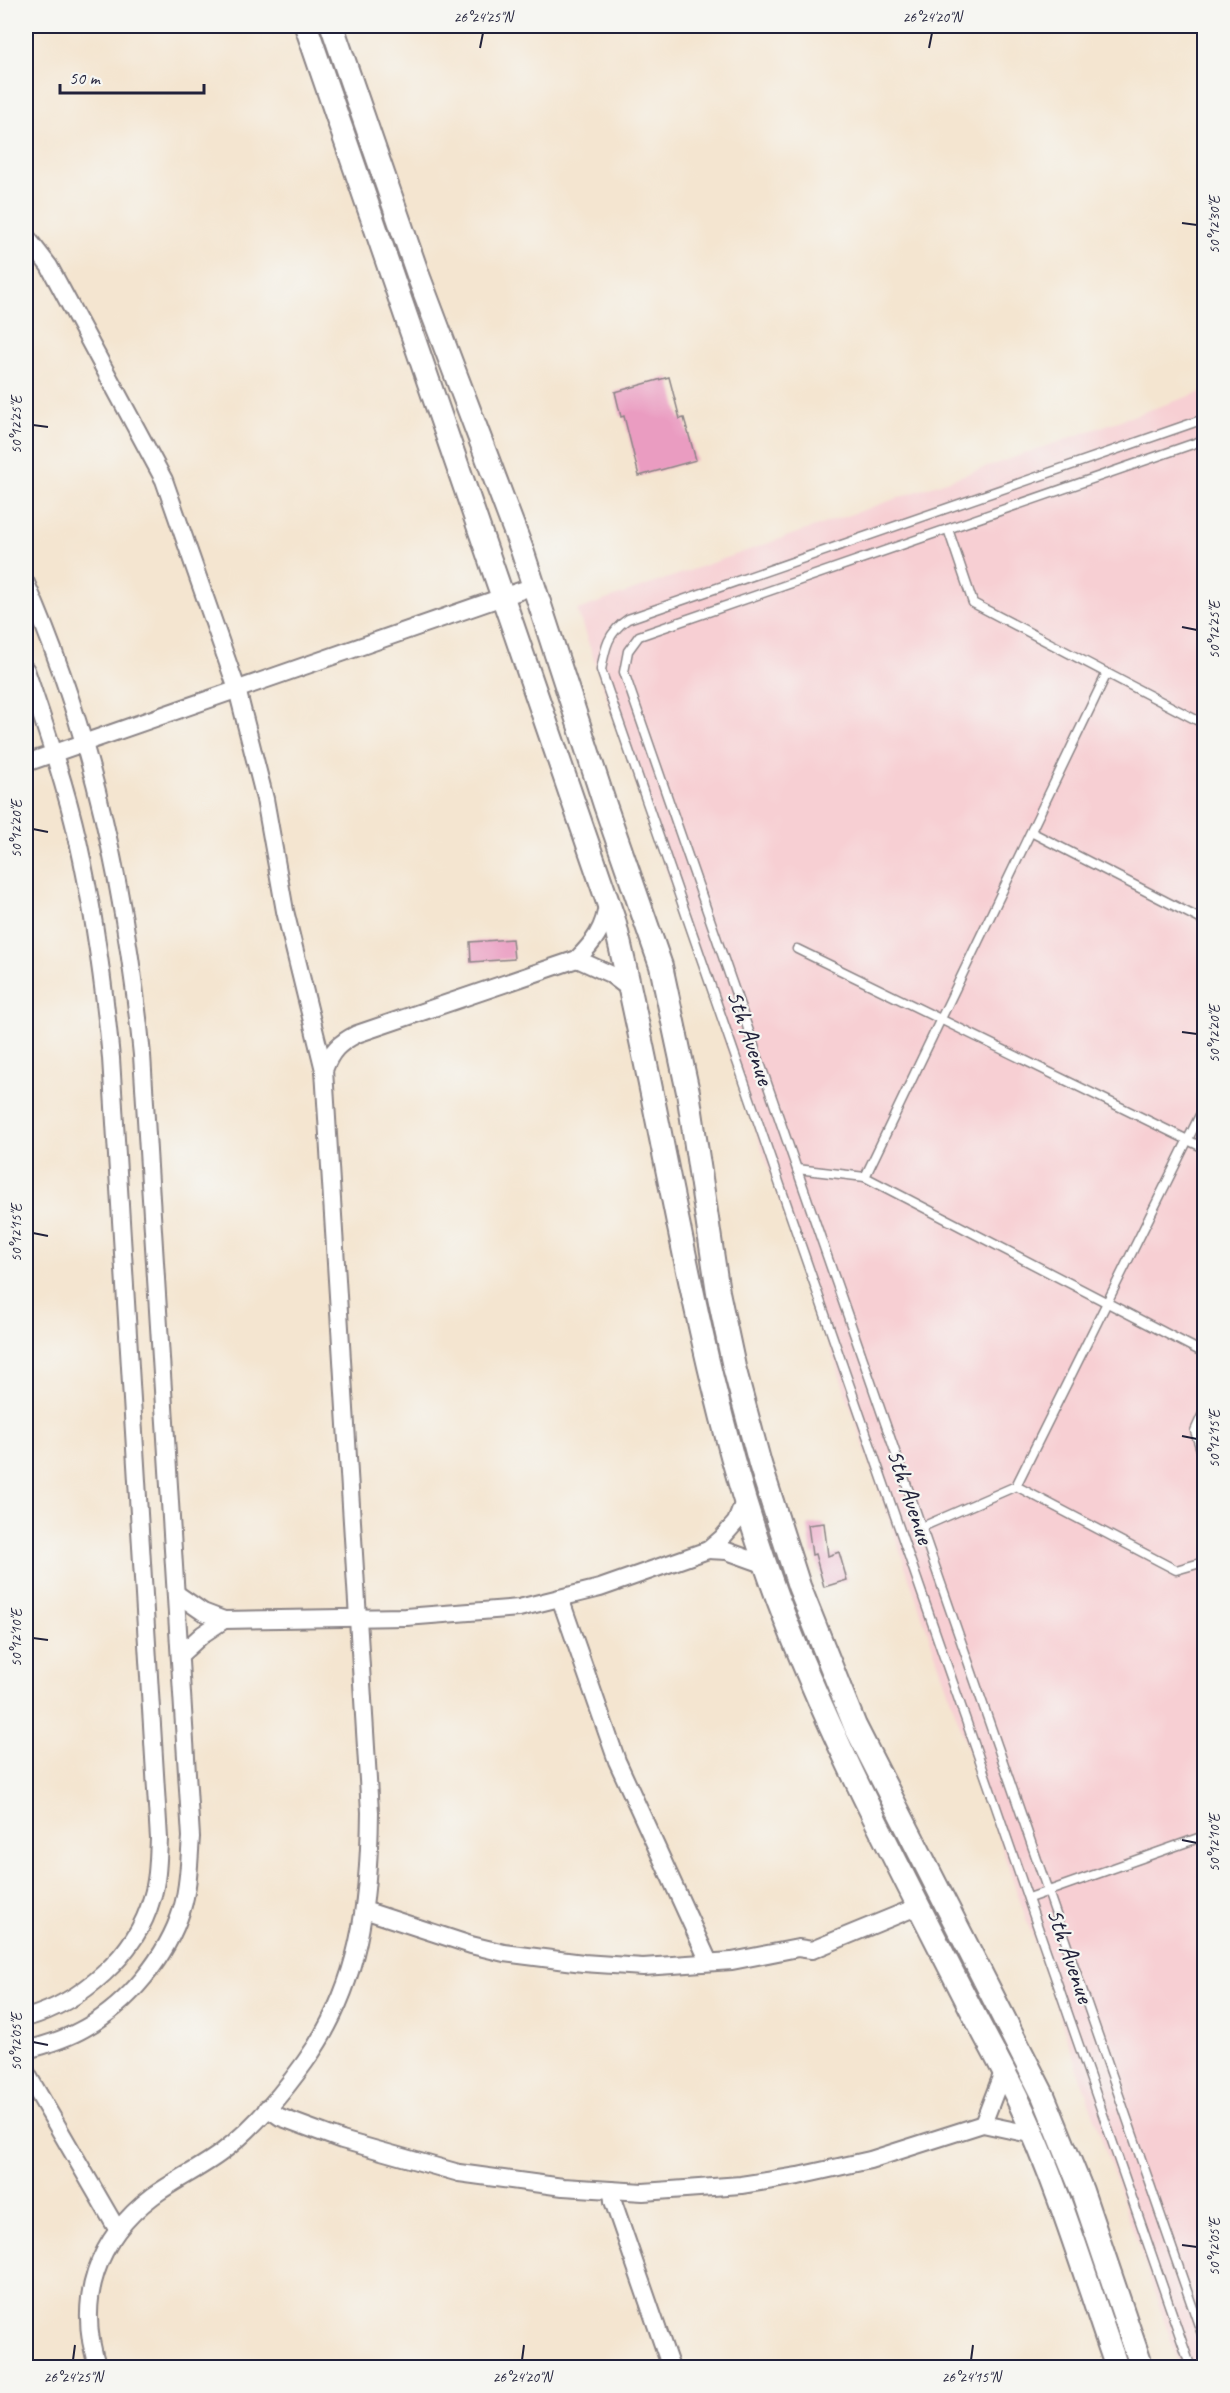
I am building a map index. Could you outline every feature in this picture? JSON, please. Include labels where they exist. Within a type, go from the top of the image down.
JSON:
[{"type":"main road","points":[[306,26],[607,900],[631,990],[710,1372],[766,1565],[833,1736],[1021,2105],[1059,2199],[1117,2367]]},
{"type":"main road","points":[[332,26],[418,275],[534,586],[605,805],[661,966],[688,1092],[718,1292],[731,1356],[760,1464],[799,1586],[855,1726],[1043,2094],[1082,2191],[1142,2367]]},
{"type":"street","points":[[26,236],[49,266],[164,480],[237,689],[265,799],[285,911],[324,1070],[370,1812],[369,1873],[357,1954],[331,2020],[306,2061],[243,2135],[223,2151],[155,2194],[117,2229],[93,2279],[88,2311],[88,2330],[98,2367]]},
{"type":"street","points":[[26,583],[39,613],[83,744],[108,831],[135,980],[142,1055],[191,1837],[189,1874],[182,1910],[154,1963],[136,1987],[87,2027],[62,2040],[26,2050]]},
{"type":"street","points":[[26,763],[534,586]]},
{"type":"street","points":[[26,670],[77,838],[99,953],[111,1058],[159,1839],[158,1868],[152,1900],[128,1945],[112,1966],[71,2000],[26,2018]]},
{"type":"street","points":[[324,1070],[340,1042],[357,1034],[577,959],[601,930],[606,917],[607,900]]},
{"type":"street","points":[[577,959],[610,974],[631,990]]},
{"type":"street","points":[[177,1594],[203,1612],[224,1620],[406,1617],[519,1608],[600,1588],[708,1550],[736,1522],[745,1499]]},
{"type":"street","points":[[708,1550],[727,1551],[766,1565]]},
{"type":"street","points":[[560,1598],[617,1761],[709,1962]]},
{"type":"street","points":[[181,1654],[203,1634],[224,1620]]},
{"type":"street","points":[[364,1910],[471,1945],[539,1958],[643,1967],[732,1961],[798,1948],[812,1950],[919,1906]]},
{"type":"street","points":[[26,2072],[117,2229]]},
{"type":"street","points":[[983,2124],[1003,2072]]},
{"type":"street","points":[[267,2108],[280,2117],[342,2140],[459,2173],[542,2184],[643,2192],[741,2185],[798,2176],[870,2160],[983,2124],[1034,2135]]},
{"type":"street","points":[[612,2190],[613,2201],[671,2367]]},
{"type":"lane","name":"5th Avenue","points":[[1191,2367],[601,670],[609,637],[628,619],[1204,419]]},
{"type":"lane","points":[[1204,440],[948,529],[973,603],[1204,724]]},
{"type":"lane","name":"5th Avenue","points":[[948,529],[639,636],[628,651],[624,672],[1204,2340]]},
{"type":"lane","points":[[865,1177],[1107,673]]},
{"type":"lane","points":[[1031,832],[1204,921]]},
{"type":"lane","points":[[797,948],[1204,1148]]},
{"type":"lane","points":[[922,1527],[1016,1486],[1204,1107]]},
{"type":"lane","points":[[797,1169],[865,1177],[1204,1353]]},
{"type":"lane","points":[[1204,1411],[1195,1431],[1204,1459]]},
{"type":"lane","points":[[1016,1486],[1176,1570],[1204,1562]]},
{"type":"lane","points":[[1029,1898],[1204,1836]]},
{"type":"shaded area","points":[[1204,391],[1204,2367],[1180,2367],[577,610]]},
{"type":"building","points":[[669,377],[680,419],[684,418],[696,460],[639,476],[624,416],[621,417],[615,392]]},
{"type":"building","points":[[512,939],[514,959],[471,962],[470,942]]},
{"type":"building","points":[[824,1523],[828,1556],[839,1552],[847,1580],[824,1587],[815,1554],[812,1555],[808,1525]]}]
